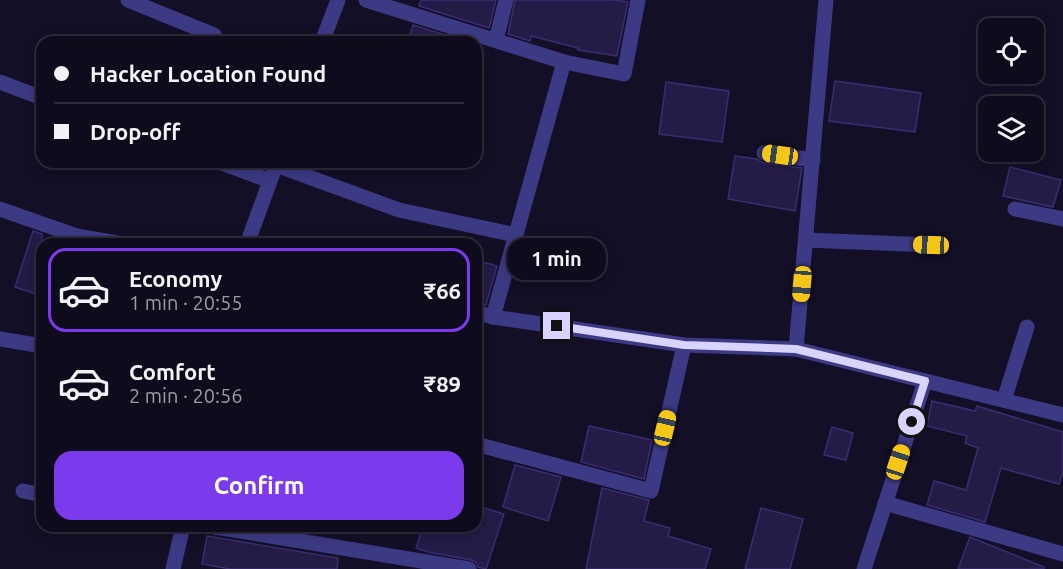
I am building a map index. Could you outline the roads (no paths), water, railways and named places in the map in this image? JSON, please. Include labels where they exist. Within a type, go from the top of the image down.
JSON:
[{"type":"street","points":[[128,0],[214,35]]},
{"type":"street","points":[[324,36],[338,0]]},
{"type":"street","points":[[366,0],[564,62],[624,74],[638,0]]},
{"type":"street","points":[[496,40],[506,0]]},
{"type":"street","points":[[796,349],[826,0]]},
{"type":"street","points":[[493,317],[564,62]]},
{"type":"street","points":[[0,82],[36,96]]},
{"type":"street","points":[[764,153],[813,160]]},
{"type":"street","points":[[235,168],[270,181]]},
{"type":"street","points":[[249,238],[275,168]]},
{"type":"street","points":[[288,168],[399,210],[516,235]]},
{"type":"street","points":[[1015,208],[1063,219]]},
{"type":"street","points":[[0,209],[88,238]]},
{"type":"street","points":[[806,240],[931,245]]},
{"type":"street","points":[[482,314],[684,345],[796,349],[1063,415]]},
{"type":"street","points":[[1004,400],[1027,327]]},
{"type":"street","points":[[0,339],[36,345]]},
{"type":"street","points":[[482,446],[651,491],[684,345]]},
{"type":"street","points":[[864,569],[925,381]]},
{"type":"street","points":[[23,491],[36,494]]},
{"type":"street","points":[[885,503],[1063,554]]},
{"type":"street","points":[[173,569],[182,532]]},
{"type":"street","points":[[245,532],[470,569]]}]
